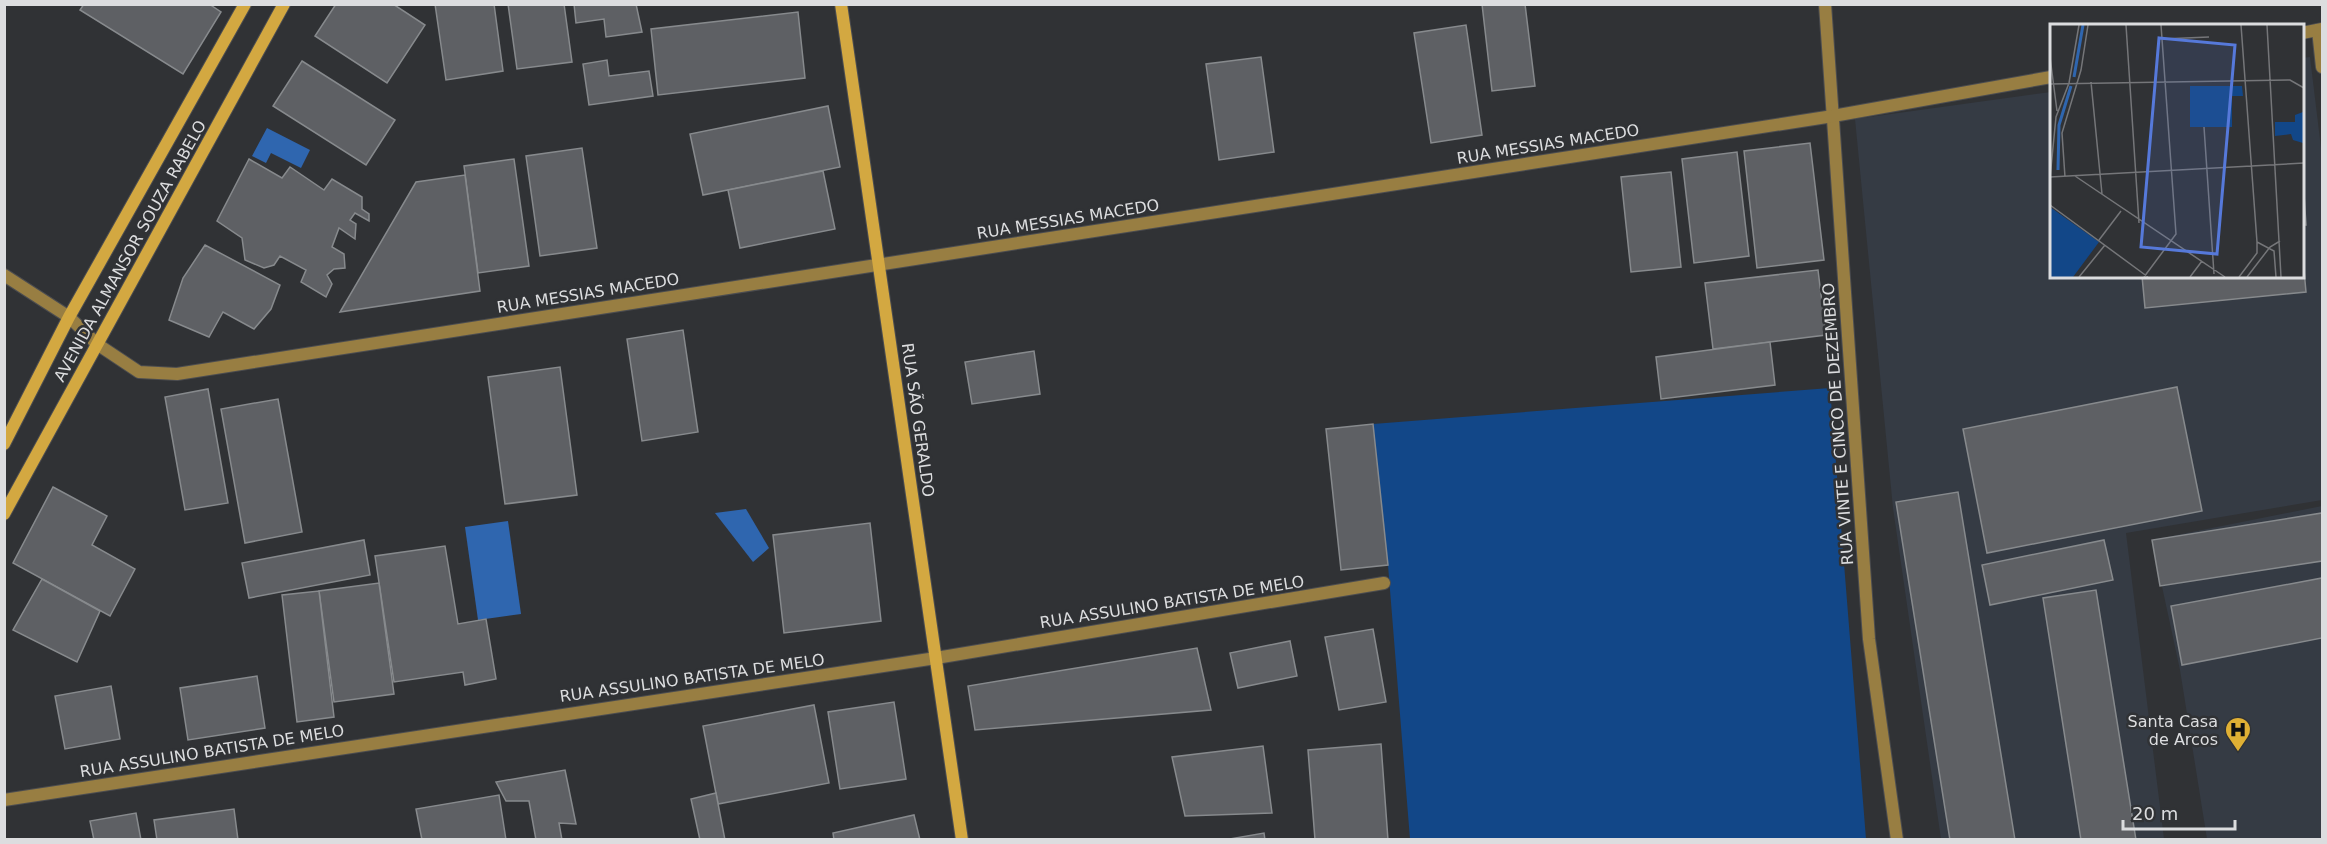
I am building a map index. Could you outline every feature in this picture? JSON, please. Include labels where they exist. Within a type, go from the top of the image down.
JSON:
[{"type":"street","name":"AVENIDA ALMANSOR SOUZA RABELO","points":[[4,444],[69,317],[245,4]]},
{"type":"street","name":"AVENIDA ALMANSOR SOUZA RABELO","points":[[4,514],[284,4]]},
{"type":"street","name":"RUA SÃO GERALDO","points":[[841,4],[963,840]]},
{"type":"street","name":"RUA VINTE E CINCO DE DEZEMBRO","points":[[1825,4],[1869,639],[1897,840]]},
{"type":"street","points":[[2303,33],[2320,30],[2322,67]]},
{"type":"street","name":"RUA MESSIAS MACEDO","points":[[4,275],[69,317],[97,344],[139,372],[177,374],[1833,116],[2050,77]]},
{"type":"street","name":"RUA ASSULINO BATISTA DE MELO","points":[[4,800],[936,658],[1384,583]]},
{"type":"shaded area","points":[[2310,57],[2322,156],[2322,500],[2126,533],[2164,839],[1941,839],[1893,508],[1855,119],[2050,92],[2050,278],[2303,278],[2303,58]]},
{"type":"shaded area","points":[[267,128],[310,150],[301,168],[271,153],[266,163],[252,156]]},
{"type":"shaded area","points":[[1830,388],[1866,839],[1410,839],[1388,565],[1373,424]]},
{"type":"shaded area","points":[[2322,506],[2322,839],[2207,839],[2180,670],[2152,540]]},
{"type":"shaded area","points":[[746,509],[769,548],[753,562],[715,513]]},
{"type":"shaded area","points":[[508,521],[521,614],[478,620],[465,527]]},
{"type":"building","points":[[84,4],[209,4],[221,12],[183,74],[80,10]]},
{"type":"building","points":[[336,4],[393,4],[425,25],[387,83],[315,36]]},
{"type":"building","points":[[435,4],[494,4],[503,71],[446,80]]},
{"type":"building","points":[[508,4],[564,4],[572,62],[517,69]]},
{"type":"building","points":[[574,4],[636,4],[642,32],[606,37],[604,19],[576,23]]},
{"type":"building","points":[[1482,4],[1525,4],[1535,86],[1492,91]]},
{"type":"building","points":[[798,12],[805,78],[658,95],[651,29]]},
{"type":"building","points":[[1466,25],[1482,135],[1431,143],[1414,33]]},
{"type":"building","points":[[1261,57],[1274,152],[1219,160],[1206,64]]},
{"type":"building","points":[[607,60],[609,76],[649,71],[653,96],[589,105],[583,64]]},
{"type":"building","points":[[302,61],[395,120],[366,165],[273,106]]},
{"type":"building","points":[[828,106],[840,167],[703,195],[690,134]]},
{"type":"building","points":[[1810,143],[1824,260],[1757,268],[1744,151]]},
{"type":"building","points":[[582,148],[597,248],[540,256],[526,156]]},
{"type":"building","points":[[1737,152],[1749,256],[1694,263],[1682,159]]},
{"type":"building","points":[[249,159],[282,178],[290,167],[324,190],[332,179],[362,197],[362,209],[369,214],[369,221],[355,213],[350,220],[356,224],[355,239],[339,228],[332,247],[344,254],[345,268],[334,269],[327,275],[332,284],[326,297],[301,282],[306,270],[280,256],[274,265],[264,268],[245,260],[242,238],[217,221]]},
{"type":"building","points":[[514,159],[529,266],[478,273],[464,166]]},
{"type":"building","points":[[823,171],[835,229],[740,248],[728,190]]},
{"type":"building","points":[[1671,172],[1681,267],[1631,272],[1621,177]]},
{"type":"building","points":[[465,175],[480,291],[340,312],[416,182]]},
{"type":"building","points":[[2303,179],[2306,225],[2303,225]]},
{"type":"building","points":[[205,245],[280,285],[271,309],[254,329],[223,312],[209,337],[169,320],[183,278]]},
{"type":"building","points":[[2303,259],[2306,292],[2145,308],[2142,278],[2303,278]]},
{"type":"building","points":[[1818,270],[1826,335],[1713,349],[1705,283]]},
{"type":"building","points":[[683,330],[698,432],[642,441],[627,339]]},
{"type":"building","points":[[1770,342],[1775,385],[1661,399],[1656,357]]},
{"type":"building","points":[[1034,351],[1040,394],[972,404],[965,362]]},
{"type":"building","points":[[560,367],[577,495],[505,504],[488,377]]},
{"type":"building","points":[[2177,387],[2202,511],[1987,553],[1963,429]]},
{"type":"building","points":[[208,389],[228,503],[185,510],[165,397]]},
{"type":"building","points":[[278,399],[302,532],[245,543],[221,409]]},
{"type":"building","points":[[1373,424],[1388,565],[1341,570],[1326,429]]},
{"type":"building","points":[[53,487],[107,516],[92,545],[135,569],[110,616],[13,563]]},
{"type":"building","points":[[1958,492],[2015,840],[1950,840],[1896,502]]},
{"type":"building","points":[[2322,513],[2322,561],[2160,586],[2152,540]]},
{"type":"building","points":[[870,523],[881,621],[784,633],[773,535]]},
{"type":"building","points":[[364,540],[370,575],[249,598],[242,563]]},
{"type":"building","points":[[2104,540],[2113,580],[1990,605],[1982,565]]},
{"type":"building","points":[[445,546],[458,624],[486,619],[496,679],[465,685],[463,672],[394,682],[375,556]]},
{"type":"building","points":[[2322,578],[2322,638],[2182,665],[2171,606]]},
{"type":"building","points":[[42,579],[100,611],[77,662],[13,630]]},
{"type":"building","points":[[379,583],[394,694],[334,702],[319,591]]},
{"type":"building","points":[[2096,590],[2136,840],[2081,840],[2043,598]]},
{"type":"building","points":[[319,591],[334,717],[297,722],[282,595]]},
{"type":"building","points":[[1373,629],[1386,702],[1339,710],[1325,637]]},
{"type":"building","points":[[1290,641],[1297,676],[1238,688],[1230,653]]},
{"type":"building","points":[[1197,648],[1211,710],[975,730],[968,686]]},
{"type":"building","points":[[257,676],[265,728],[188,740],[180,688]]},
{"type":"building","points":[[111,686],[120,739],[65,749],[55,696]]},
{"type":"building","points":[[894,702],[906,779],[840,789],[828,712]]},
{"type":"building","points":[[814,705],[829,783],[718,804],[703,726]]},
{"type":"building","points":[[1381,744],[1388,840],[1315,840],[1308,750]]},
{"type":"building","points":[[1263,746],[1272,813],[1185,816],[1172,757]]},
{"type":"building","points":[[565,770],[576,824],[559,823],[562,840],[536,840],[529,801],[506,801],[496,782]]},
{"type":"building","points":[[716,793],[725,840],[700,840],[691,799]]},
{"type":"building","points":[[499,795],[506,840],[422,840],[416,809]]},
{"type":"building","points":[[234,809],[238,840],[157,840],[154,820]]},
{"type":"building","points":[[136,813],[141,840],[94,840],[90,821]]},
{"type":"building","points":[[914,815],[920,840],[834,840],[833,833]]},
{"type":"building","points":[[1264,833],[1265,840],[1224,840]]},
{"type":"place","name":"Santa Casa de Arcos","points":[[2238,753]]}]
